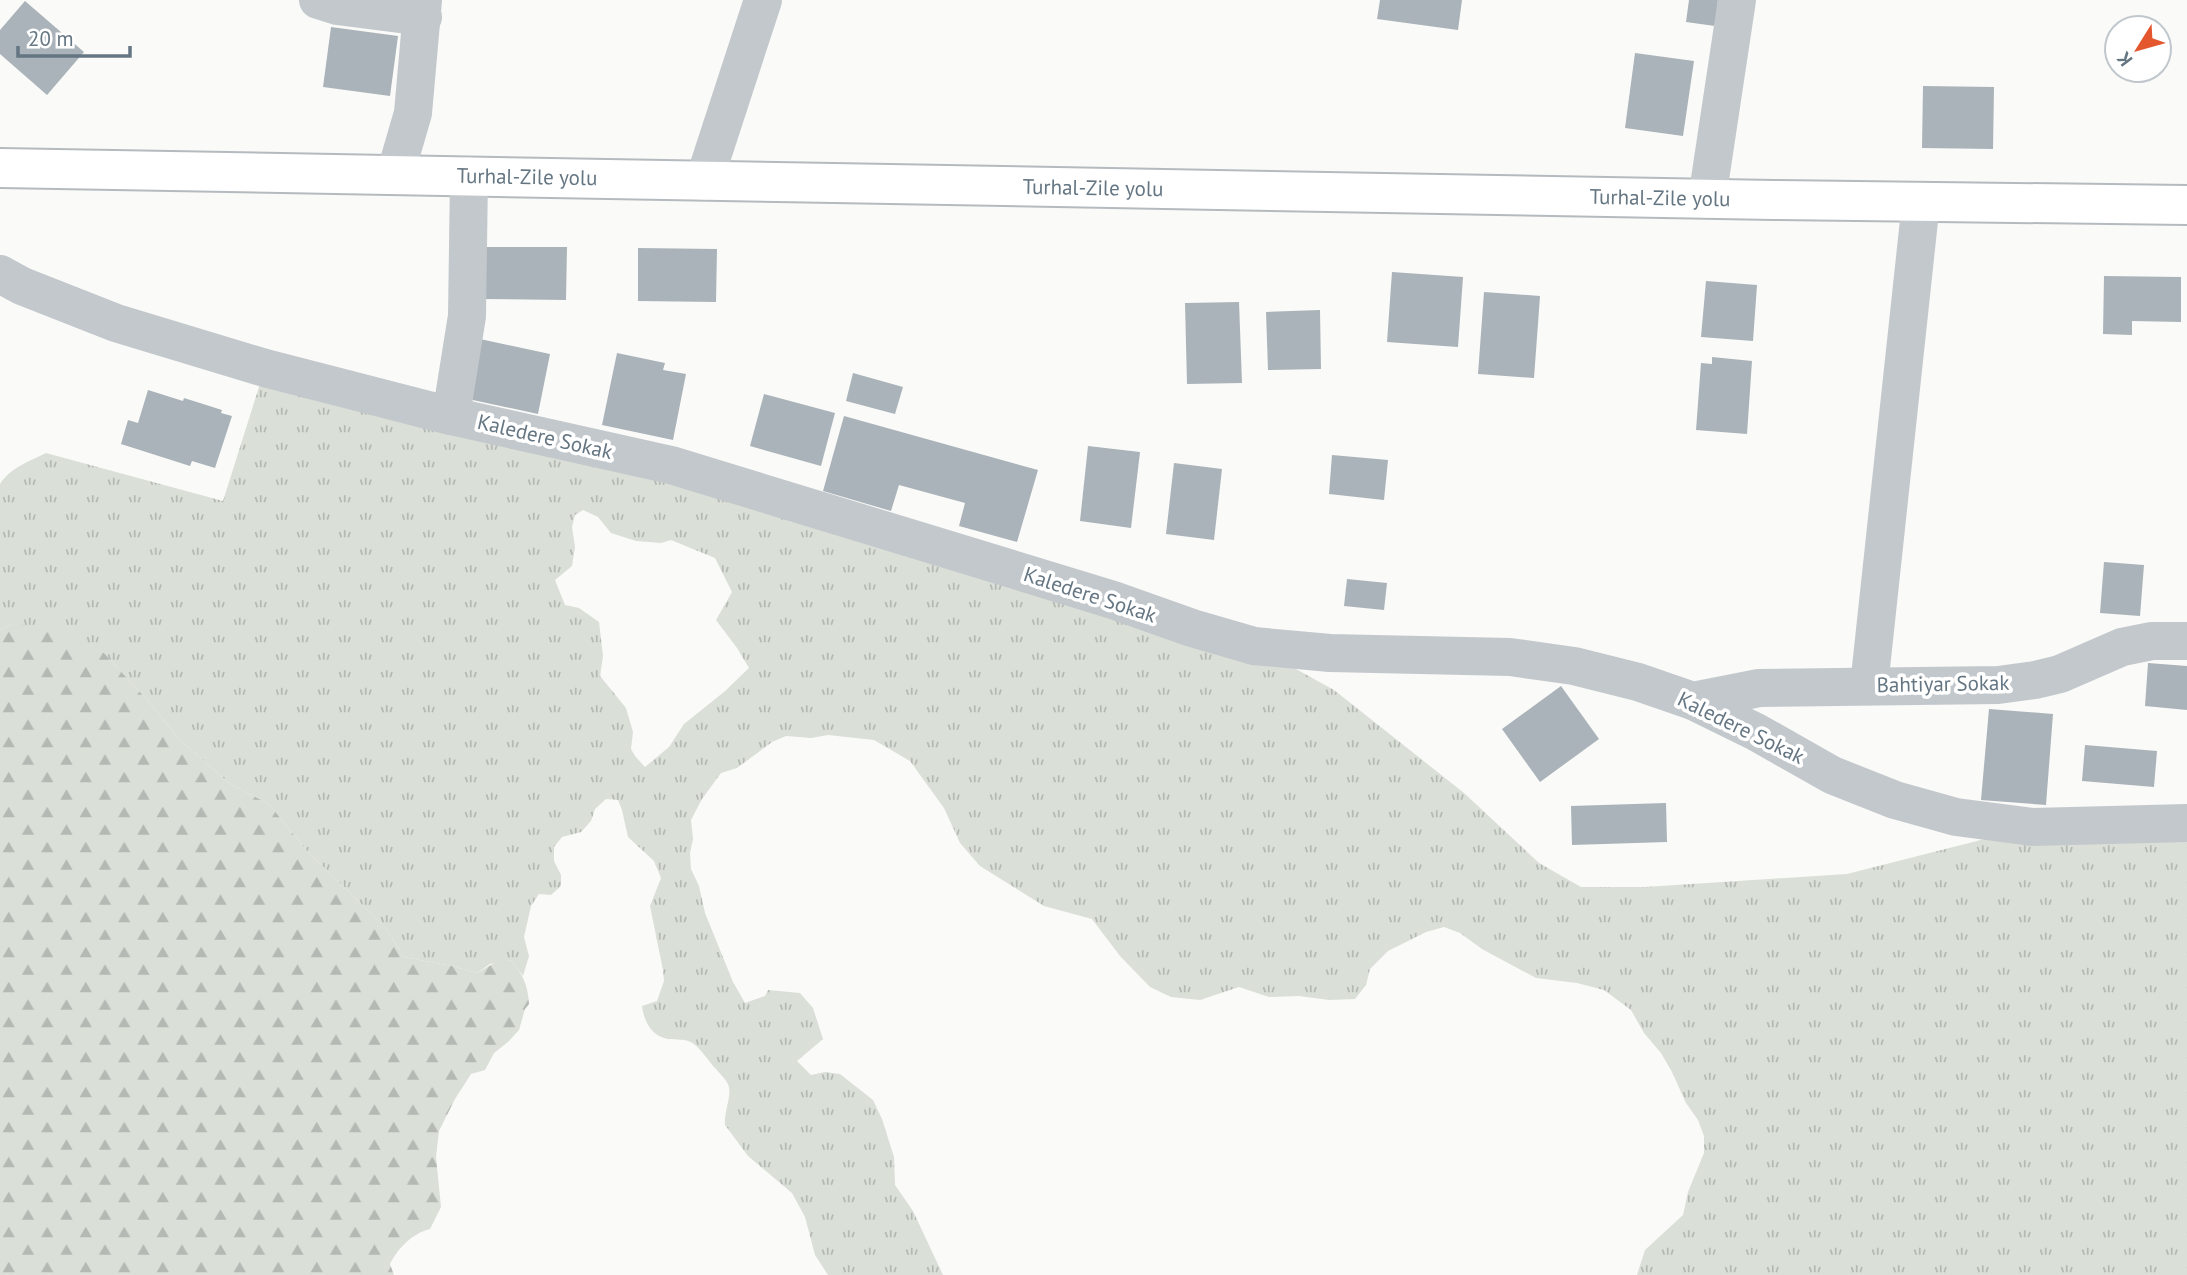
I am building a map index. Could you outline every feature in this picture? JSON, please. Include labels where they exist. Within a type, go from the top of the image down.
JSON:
[{"type":"main road","name":"Turhal-Zile yolu","points":[[0,168],[1707,199],[2187,205]]},
{"type":"street","points":[[318,0],[337,6],[423,9],[413,113],[395,175]]},
{"type":"street","points":[[704,181],[764,0]]},
{"type":"street","points":[[1707,199],[1737,0]]},
{"type":"street","points":[[451,416],[467,316],[469,176]]},
{"type":"street","points":[[1869,686],[1922,201]]},
{"type":"street","name":"Kaledere Sokak","points":[[0,274],[22,286],[116,323],[265,368],[451,416],[671,465],[1255,646],[1329,653],[1523,659],[1574,666],[1638,682],[1693,701],[1832,775],[1895,800],[1956,817],[2032,827],[2187,823]]},
{"type":"street","name":"Bahtiyar Sokak","points":[[1693,701],[1759,688],[2011,683],[2060,674],[2122,647],[2152,641],[2187,641]]},
{"type":"green space","points":[[265,368],[1254,646],[1334,690],[1464,793],[1539,863],[1581,887],[1645,887],[1847,874],[2032,827],[2187,823],[2187,1275],[1637,1275],[1645,1250],[1683,1215],[1688,1192],[1704,1153],[1704,1136],[1661,1053],[1644,1033],[1631,1010],[1604,990],[1577,983],[1536,978],[1482,949],[1460,933],[1444,927],[1426,932],[1388,951],[1370,969],[1366,985],[1355,999],[1269,997],[1239,987],[1200,1000],[1171,997],[1150,987],[1120,956],[1092,919],[1044,906],[980,866],[960,843],[944,808],[910,761],[874,740],[828,735],[811,738],[786,736],[772,742],[737,768],[721,773],[702,799],[691,820],[691,869],[699,886],[705,913],[733,982],[745,1003],[765,996],[768,990],[800,993],[813,1008],[823,1039],[797,1061],[811,1075],[825,1072],[840,1074],[873,1100],[894,1157],[895,1185],[913,1211],[943,1275],[828,1275],[815,1255],[805,1217],[792,1193],[748,1156],[725,1125],[729,1087],[725,1080],[694,1044],[657,1035],[647,1022],[642,1006],[657,1001],[664,981],[650,906],[661,878],[654,861],[628,837],[618,800],[606,799],[595,809],[591,821],[581,832],[562,837],[554,847],[554,861],[561,875],[561,886],[551,895],[539,894],[531,906],[524,937],[529,956],[523,976],[511,960],[490,964],[477,973],[404,957],[386,928],[306,850],[269,804],[230,784],[179,739],[104,653],[12,624],[0,630],[0,484],[21,466],[46,453],[223,501]],"holes":[[[583,510],[598,517],[611,533],[636,541],[661,543],[671,540],[715,558],[732,592],[716,620],[749,668],[684,724],[669,747],[645,767],[631,749],[633,732],[626,708],[600,676],[603,656],[599,622],[579,608],[565,605],[555,580],[572,566],[575,547],[572,527],[575,515]]]},
{"type":"green space","points":[[12,624],[41,626],[104,653],[179,739],[230,784],[269,804],[306,850],[386,928],[404,957],[477,973],[496,962],[511,960],[522,976],[529,1004],[519,1030],[494,1053],[485,1070],[471,1074],[455,1099],[439,1131],[436,1157],[441,1207],[430,1229],[412,1238],[397,1252],[390,1264],[394,1275],[0,1275],[0,630]]},
{"type":"building","points":[[1380,0],[1462,0],[1458,30],[1377,19]]},
{"type":"building","points":[[1689,0],[1718,0],[1715,26],[1686,22]]},
{"type":"building","points":[[25,1],[84,52],[47,95],[0,54],[0,30]]},
{"type":"building","points":[[331,27],[398,36],[390,96],[323,87]]},
{"type":"building","points":[[1635,53],[1694,61],[1683,136],[1625,128]]},
{"type":"building","points":[[1923,86],[1994,87],[1993,149],[1922,148]]},
{"type":"building","points":[[485,247],[567,247],[566,300],[484,299]]},
{"type":"building","points":[[638,248],[717,249],[716,302],[638,301]]},
{"type":"building","points":[[1392,272],[1463,277],[1458,347],[1387,342]]},
{"type":"building","points":[[2104,276],[2181,277],[2181,322],[2132,321],[2132,335],[2103,334]]},
{"type":"building","points":[[1706,281],[1757,285],[1753,341],[1701,337]]},
{"type":"building","points":[[1484,292],[1540,296],[1534,378],[1478,374]]},
{"type":"building","points":[[1239,302],[1242,383],[1187,384],[1185,303]]},
{"type":"building","points":[[1320,310],[1321,369],[1268,370],[1266,312]]},
{"type":"building","points":[[480,339],[550,354],[538,414],[468,399]]},
{"type":"building","points":[[617,353],[665,363],[663,370],[686,374],[673,440],[602,425]]},
{"type":"building","points":[[1712,357],[1752,361],[1747,434],[1696,430],[1701,363],[1712,364]]},
{"type":"building","points":[[853,373],[903,387],[895,414],[846,401]]},
{"type":"building","points":[[148,390],[183,401],[184,398],[222,410],[221,413],[232,416],[215,468],[192,461],[190,466],[121,444],[128,420],[138,423]]},
{"type":"building","points":[[764,394],[835,413],[821,466],[750,446]]},
{"type":"building","points":[[844,416],[1038,470],[1017,542],[959,526],[965,503],[899,485],[891,511],[823,491]]},
{"type":"building","points":[[1088,446],[1140,452],[1131,528],[1080,521]]},
{"type":"building","points":[[1332,455],[1388,460],[1384,500],[1329,494]]},
{"type":"building","points":[[1174,463],[1222,469],[1214,540],[1166,534]]},
{"type":"building","points":[[2104,562],[2144,565],[2140,616],[2100,613]]},
{"type":"building","points":[[1347,579],[1387,583],[1384,610],[1344,606]]},
{"type":"building","points":[[2148,663],[2187,666],[2187,710],[2145,706]]},
{"type":"building","points":[[1561,686],[1599,739],[1540,782],[1502,729]]},
{"type":"building","points":[[1989,709],[2053,714],[2046,805],[1981,800]]},
{"type":"building","points":[[2085,745],[2157,751],[2154,787],[2082,781]]},
{"type":"building","points":[[1666,803],[1667,842],[1572,845],[1571,806]]}]
